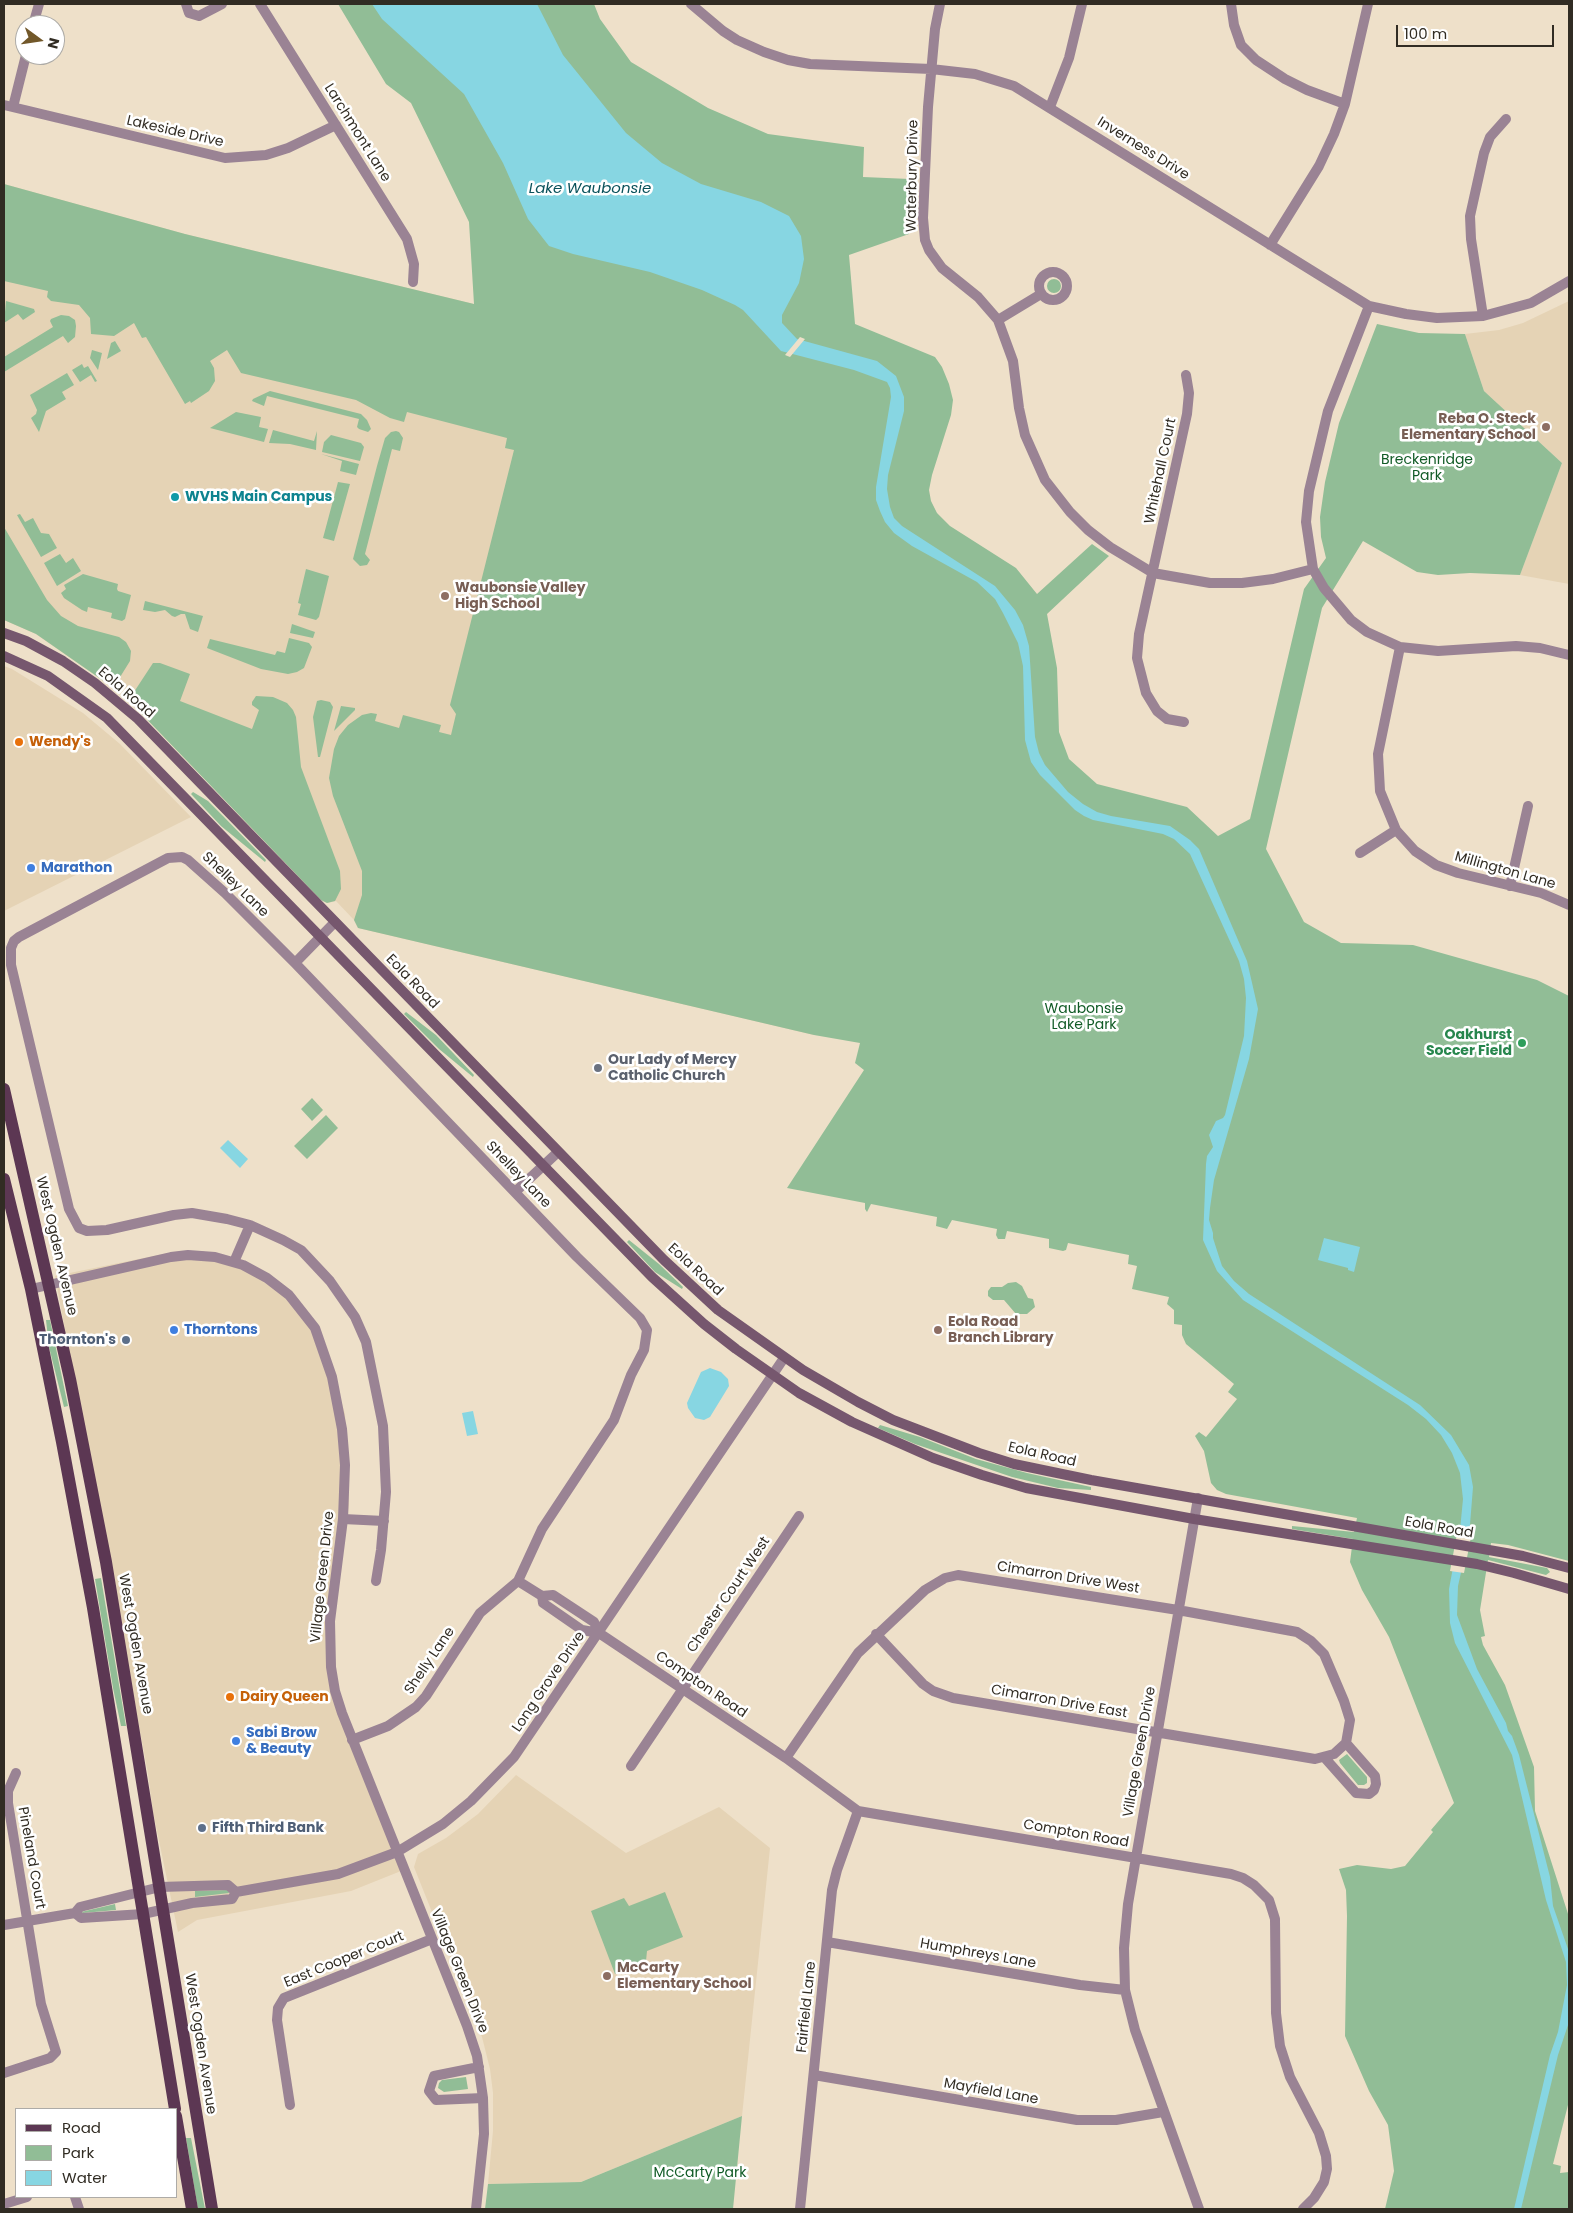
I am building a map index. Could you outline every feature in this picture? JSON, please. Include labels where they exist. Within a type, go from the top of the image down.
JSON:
[{"type":"main road","name":"Eola Road","points":[[4,633],[32,644],[63,661],[117,700],[684,1279],[733,1321],[784,1358],[852,1399],[881,1414],[979,1453],[1052,1473],[1523,1556],[1569,1568]]},
{"type":"main road","points":[[4,656],[48,676],[107,718],[677,1300],[729,1344],[772,1376],[822,1406],[885,1438],[933,1458],[982,1476],[1058,1495],[1194,1519],[1476,1564],[1528,1576],[1569,1590]]},
{"type":"main road","name":"West Ogden Avenue","points":[[4,1089],[50,1284],[106,1562],[212,2209]]},
{"type":"main road","points":[[4,1179],[30,1289],[84,1558],[175,2108]]},
{"type":"main road","points":[[84,1558],[106,1562]]},
{"type":"main road","points":[[178,2128],[192,2209]]},
{"type":"street","points":[[186,4],[189,13],[199,16],[222,4]]},
{"type":"street","name":"Larchmont Lane","points":[[260,4],[408,239],[414,264],[413,282]]},
{"type":"street","name":"Inverness Drive","points":[[691,4],[709,20],[737,40],[788,60],[810,64],[931,69],[992,78],[1022,90],[1369,306],[1437,318],[1483,316],[1531,303],[1569,281]]},
{"type":"street","name":"Waterbury Drive","points":[[940,4],[931,69],[922,218],[925,240],[929,250],[942,268],[978,297],[998,320],[1013,361],[1018,408],[1025,435],[1045,480],[1070,512],[1088,530],[1110,547],[1153,573],[1210,583],[1242,584],[1273,580],[1313,569]]},
{"type":"street","points":[[1050,107],[1069,58],[1082,4]]},
{"type":"street","points":[[1232,4],[1234,25],[1241,45],[1256,60],[1284,79],[1345,104]]},
{"type":"street","points":[[1270,245],[1319,166],[1345,104],[1368,4]]},
{"type":"street","points":[[8,106],[22,65]]},
{"type":"street","name":"Lakeside Drive","points":[[8,106],[225,158],[252,158],[280,151],[336,125]]},
{"type":"street","points":[[1483,316],[1471,239],[1470,216],[1484,152],[1490,137],[1506,119]]},
{"type":"street","points":[[998,320],[1041,294]]},
{"type":"street","points":[[1369,306],[1328,411],[1309,491],[1306,522],[1313,569],[1324,588],[1351,620],[1367,632],[1400,647],[1438,650],[1516,646],[1540,648],[1569,655]]},
{"type":"street","name":"Whitehall Court","points":[[1184,722],[1167,719],[1157,712],[1146,693],[1138,670],[1138,634],[1188,414],[1189,393],[1186,375]]},
{"type":"street","name":"Millington Lane","points":[[1400,647],[1380,737],[1377,767],[1380,791],[1396,830],[1415,851],[1436,865],[1458,873],[1550,896],[1569,905]]},
{"type":"street","points":[[1510,886],[1528,806]]},
{"type":"street","points":[[1360,853],[1396,830]]},
{"type":"street","name":"Shelley Lane","points":[[376,1581],[384,1521],[386,1459],[383,1426],[373,1369],[366,1342],[355,1317],[330,1281],[301,1250],[250,1225],[207,1214],[192,1213],[174,1215],[108,1230],[87,1231],[79,1228],[73,1220],[67,1200],[11,965],[11,948],[14,941],[19,937],[168,858],[182,857],[195,864],[295,963],[609,1290],[640,1318],[644,1324],[647,1336],[644,1350],[631,1375],[614,1420],[542,1529],[518,1580]]},
{"type":"street","points":[[295,963],[335,922]]},
{"type":"street","points":[[516,1192],[558,1152]]},
{"type":"street","points":[[234,1262],[250,1225]]},
{"type":"street","name":"Village Green Drive","points":[[30,1289],[171,1257],[201,1256],[234,1262],[255,1271],[278,1286],[299,1306],[315,1328],[327,1360],[339,1408],[345,1465],[343,1518],[330,1621],[329,1644],[335,1691],[352,1740],[467,2026],[479,2067],[483,2098],[484,2134],[476,2209]]},
{"type":"street","name":"Long Grove Drive","points":[[236,1892],[338,1874],[397,1852],[460,1811],[504,1770],[599,1633],[784,1358]]},
{"type":"street","name":"Village Green Drive","points":[[1198,1498],[1125,1926],[1125,1990],[1141,2050],[1199,2209]]},
{"type":"street","name":"Chester Court West","points":[[632,1766],[799,1516]]},
{"type":"street","points":[[343,1518],[384,1521]]},
{"type":"street","name":"Cimarron Drive West","points":[[786,1758],[847,1668],[876,1634],[925,1590],[945,1578],[958,1575],[1290,1629],[1311,1641],[1324,1654],[1350,1720],[1346,1743]]},
{"type":"street","name":"Compton Road","points":[[518,1580],[542,1596],[543,1603],[582,1630],[599,1633],[786,1758],[858,1811],[1231,1874],[1249,1881],[1269,1900],[1276,1930],[1276,2013],[1280,2046],[1290,2077],[1319,2133],[1326,2156],[1327,2169],[1324,2182],[1314,2198],[1303,2209]]},
{"type":"street","name":"Shelly Lane","points":[[352,1740],[388,1726],[416,1707],[426,1696],[480,1612],[518,1580]]},
{"type":"street","name":"Cimarron Drive East","points":[[876,1634],[924,1684],[944,1696],[1315,1759],[1334,1754],[1346,1743]]},
{"type":"street","points":[[1324,1756],[1356,1793],[1369,1794],[1374,1790],[1376,1784],[1375,1776],[1346,1743]]},
{"type":"street","name":"Pineland Court","points":[[4,2073],[50,2058],[56,2052],[41,2004],[8,1803],[11,1782],[16,1773]]},
{"type":"street","name":"Fairfield Lane","points":[[800,2209],[835,1878],[858,1811]]},
{"type":"street","name":"Long Grove Drive","points":[[4,1925],[74,1913],[80,1907],[160,1887],[228,1885],[236,1892]]},
{"type":"street","name":"Long Grove Drive","points":[[74,1913],[81,1918],[143,1914],[192,1903],[232,1899],[236,1892]]},
{"type":"street","name":"East Cooper Court","points":[[290,2105],[277,2020],[278,2008],[284,1998],[432,1939]]},
{"type":"street","name":"Humphreys Lane","points":[[827,1942],[1080,1985],[1125,1990]]},
{"type":"street","points":[[479,2067],[434,2076],[429,2090],[436,2100],[483,2098]]},
{"type":"street","name":"Mayfield Lane","points":[[814,2075],[1089,2122],[1116,2120],[1163,2112]]},
{"type":"street","points":[[4,2204],[25,2198]]},
{"type":"shaded area","name":"Waubonsie Valley High School","points":[[4,184],[185,234],[474,304],[814,1035],[358,928],[354,920],[336,901],[327,903],[321,900],[136,708],[131,695],[117,682],[105,682],[36,634],[4,620]]},
{"type":"shaded area","name":"Reba O. Steck Elementary School","points":[[1569,301],[1569,584],[1520,575],[1562,463],[1484,391],[1465,334],[1499,330],[1523,323]]},
{"type":"shaded area","points":[[4,666],[12,669],[83,713],[120,744],[191,817],[4,911]]},
{"type":"shaded area","points":[[202,1251],[270,1277],[323,1338],[345,1414],[349,1505],[333,1621],[332,1666],[343,1714],[406,1869],[351,1891],[197,1920],[178,1932],[153,1812],[148,1774],[55,1276],[173,1252]]},
{"type":"shaded area","name":"McCarty Elementary School","points":[[516,1775],[626,1853],[719,1807],[770,1848],[742,2116],[581,2182],[488,2184],[493,2131],[493,2093],[490,2069],[482,2037],[414,1867],[418,1854],[446,1838],[478,1814]]},
{"type":"green space","name":"Waubonsie Lake Park","points":[[338,4],[594,4],[600,19],[631,62],[708,108],[768,134],[864,147],[863,177],[910,179],[909,234],[849,255],[855,324],[935,357],[942,367],[949,384],[953,400],[951,415],[932,475],[929,490],[931,501],[937,513],[950,526],[1016,568],[1037,594],[1092,544],[1109,556],[1047,614],[1057,668],[1059,732],[1069,759],[1097,784],[1187,807],[1218,836],[1250,819],[1304,589],[1326,558],[1321,537],[1320,517],[1325,482],[1339,423],[1377,324],[1419,333],[1465,334],[1484,391],[1562,463],[1520,575],[1470,573],[1438,575],[1417,572],[1363,541],[1322,608],[1266,849],[1304,922],[1341,943],[1413,945],[1537,980],[1569,996],[1569,1561],[1508,1545],[1491,1543],[1489,1557],[1547,1568],[1550,1572],[1546,1575],[1488,1560],[1480,1610],[1485,1636],[1481,1637],[1483,1645],[1505,1685],[1534,1767],[1535,1811],[1569,1917],[1569,2101],[1553,2164],[1561,2166],[1560,2173],[1569,2172],[1569,2209],[1385,2209],[1394,2171],[1388,2125],[1369,2091],[1345,2036],[1347,1916],[1346,1890],[1339,1869],[1357,1865],[1391,1869],[1405,1866],[1433,1832],[1431,1830],[1454,1803],[1389,1637],[1362,1590],[1350,1562],[1353,1539],[1292,1529],[1292,1526],[1354,1532],[1357,1518],[1226,1494],[1217,1490],[1211,1483],[1204,1451],[1195,1436],[1199,1432],[1206,1437],[1237,1399],[1228,1392],[1234,1384],[1186,1344],[1182,1335],[1182,1325],[1174,1324],[1174,1310],[1167,1304],[1169,1297],[1132,1289],[1137,1266],[1128,1264],[1129,1255],[1068,1243],[1066,1250],[1063,1251],[1049,1248],[1049,1239],[1007,1231],[1005,1239],[998,1239],[996,1235],[997,1229],[952,1220],[947,1229],[936,1226],[937,1217],[871,1204],[867,1212],[865,1203],[787,1188],[864,1070],[855,1063],[860,1043],[814,1035],[358,928],[354,920],[362,895],[362,871],[333,796],[329,778],[334,749],[339,736],[348,725],[362,715],[371,713],[377,714],[375,721],[399,728],[403,715],[441,725],[439,732],[451,735],[456,714],[450,705],[514,450],[505,448],[507,438],[407,412],[404,422],[390,418],[356,400],[241,373],[227,350],[210,361],[214,368],[215,381],[209,391],[191,403],[190,401],[185,404],[146,337],[142,338],[134,323],[114,336],[91,334],[90,318],[79,305],[51,301],[47,297],[48,291],[4,281],[4,184],[185,234],[474,304],[469,222],[411,103],[386,84]]},
{"type":"green space","points":[[1051,279],[1057,279],[1061,286],[1057,293],[1051,293],[1047,289],[1047,283]]},
{"type":"green space","points":[[6,301],[34,309],[35,312],[23,320],[18,314],[4,323]]},
{"type":"green space","points":[[61,315],[69,316],[75,320],[75,337],[68,343],[63,336],[4,372],[4,357],[53,327],[51,319]]},
{"type":"green space","points":[[115,341],[121,351],[107,359],[111,343]]},
{"type":"green space","points":[[92,350],[102,353],[98,370],[90,358]]},
{"type":"green space","points":[[82,364],[84,368],[88,366],[97,381],[95,382],[91,375],[80,382],[72,370]]},
{"type":"green space","points":[[67,373],[74,385],[62,392],[66,399],[46,411],[39,432],[31,418],[36,414],[37,410],[30,395]]},
{"type":"green space","points":[[270,391],[361,414],[367,420],[371,429],[368,432],[359,429],[357,427],[359,419],[267,396],[264,406],[252,401]]},
{"type":"green space","points":[[236,412],[261,417],[259,427],[268,429],[264,442],[210,428]]},
{"type":"green space","points":[[273,430],[314,441],[317,431],[316,450],[290,444],[269,443]]},
{"type":"green space","points":[[396,431],[403,438],[400,451],[392,449],[365,554],[370,560],[367,565],[360,566],[353,559],[377,466],[385,438],[391,432]]},
{"type":"green space","points":[[331,435],[361,443],[364,447],[360,461],[322,452],[324,442]]},
{"type":"green space","points":[[321,454],[359,464],[356,475],[340,471],[342,461]]},
{"type":"green space","points":[[338,482],[350,484],[334,541],[323,538]]},
{"type":"green space","points":[[20,514],[25,522],[33,518],[41,533],[49,534],[57,548],[41,557],[17,515]]},
{"type":"green space","points":[[4,527],[47,600],[61,616],[78,626],[119,637],[126,642],[131,651],[130,661],[117,682],[105,682],[36,634],[4,620]]},
{"type":"green space","points":[[60,554],[66,563],[73,558],[81,571],[57,586],[44,563]]},
{"type":"green space","points":[[306,569],[329,576],[319,617],[316,620],[298,615],[301,604],[298,603]]},
{"type":"green space","points":[[83,574],[118,584],[118,591],[131,595],[125,619],[122,621],[111,618],[112,613],[88,607],[87,612],[64,598],[61,593],[66,589],[64,585]]},
{"type":"green space","points":[[145,601],[203,616],[198,632],[190,629],[185,614],[175,617],[165,610],[155,612],[143,610]]},
{"type":"green space","points":[[292,624],[315,632],[313,638],[290,633]]},
{"type":"green space","points":[[289,638],[309,643],[312,647],[304,668],[288,674],[261,669],[207,648],[210,639],[275,655],[277,651],[285,653]]},
{"type":"green space","points":[[153,663],[160,663],[190,674],[180,701],[252,729],[259,710],[252,705],[256,696],[273,697],[287,703],[293,710],[296,717],[301,767],[340,871],[341,889],[335,901],[327,903],[321,900],[136,708],[132,695]]},
{"type":"green space","points":[[317,701],[330,702],[333,707],[320,757],[318,757],[313,717]]},
{"type":"green space","points":[[341,706],[355,708],[355,710],[334,731]]},
{"type":"green space","points":[[193,792],[208,801],[266,860],[265,862],[221,826],[191,794]]},
{"type":"green space","points":[[406,1012],[436,1035],[474,1075],[473,1077],[439,1049],[404,1014]]},
{"type":"green space","points":[[312,1098],[323,1110],[312,1121],[301,1109]]},
{"type":"green space","points":[[326,1115],[338,1128],[307,1159],[294,1146]]},
{"type":"green space","points":[[629,1240],[659,1264],[683,1287],[682,1289],[655,1272],[627,1242]]},
{"type":"green space","points":[[1016,1282],[1022,1286],[1028,1298],[1033,1299],[1035,1307],[1027,1314],[1016,1314],[1004,1300],[993,1300],[988,1296],[988,1291],[991,1287],[1002,1287],[1008,1283]]},
{"type":"green space","points":[[46,1320],[50,1320],[68,1406],[64,1407],[49,1347]]},
{"type":"green space","points":[[880,1425],[920,1437],[976,1459],[1027,1473],[1091,1487],[1091,1490],[1058,1488],[1012,1477],[915,1444],[878,1428]]},
{"type":"green space","points":[[101,1578],[126,1726],[121,1726],[113,1688],[95,1579]]},
{"type":"green space","points":[[1347,1754],[1367,1777],[1367,1783],[1364,1785],[1358,1785],[1340,1763],[1339,1760]]},
{"type":"green space","points":[[228,1890],[229,1893],[195,1897],[195,1891]]},
{"type":"green space","points":[[665,1892],[683,1937],[647,1951],[646,1961],[615,1974],[591,1911],[624,1898],[629,1906]]},
{"type":"green space","points":[[115,1904],[116,1910],[81,1912]]},
{"type":"green space","points":[[466,2077],[468,2089],[444,2092],[438,2088],[442,2080]]},
{"type":"green space","name":"McCarty Park","points":[[742,2116],[733,2209],[485,2209],[488,2184],[581,2182]]},
{"type":"green space","points":[[186,2138],[191,2138],[205,2209],[198,2209]]},
{"type":"water","name":"Lake Waubonsie","points":[[372,4],[537,4],[563,55],[626,133],[662,163],[701,184],[761,202],[789,216],[801,236],[804,259],[799,283],[782,315],[782,323],[797,339],[877,361],[896,376],[904,397],[904,411],[888,475],[887,489],[894,518],[902,526],[995,586],[1015,610],[1023,625],[1029,646],[1035,737],[1039,753],[1045,765],[1068,792],[1097,812],[1170,826],[1199,849],[1247,961],[1258,1009],[1249,1059],[1214,1180],[1210,1208],[1209,1220],[1222,1266],[1234,1281],[1249,1294],[1420,1405],[1451,1435],[1469,1465],[1473,1487],[1469,1537],[1458,1586],[1457,1615],[1477,1669],[1506,1723],[1519,1755],[1550,1877],[1553,1906],[1569,1952],[1569,2022],[1558,2055],[1521,2209],[1514,2209],[1550,2055],[1558,2032],[1567,1985],[1566,1962],[1546,1900],[1512,1755],[1455,1643],[1450,1623],[1449,1589],[1460,1530],[1463,1499],[1460,1473],[1452,1453],[1441,1435],[1426,1419],[1408,1405],[1243,1300],[1217,1271],[1203,1240],[1206,1164],[1207,1156],[1213,1147],[1209,1135],[1216,1121],[1225,1115],[1244,1036],[1246,998],[1244,979],[1239,961],[1190,854],[1174,839],[1163,834],[1093,820],[1084,816],[1075,810],[1040,775],[1031,762],[1025,740],[1023,666],[1018,643],[995,599],[977,582],[912,546],[894,533],[885,522],[880,511],[876,500],[876,487],[891,397],[887,382],[854,370],[781,351],[743,310],[702,290],[650,272],[573,254],[549,246],[528,219],[503,163],[464,94],[382,19]]},
{"type":"water","points":[[228,1140],[248,1159],[240,1168],[220,1148]]},
{"type":"water","points":[[1324,1238],[1360,1247],[1354,1272],[1348,1270],[1348,1268],[1318,1260]]},
{"type":"water","points":[[710,1368],[721,1372],[728,1379],[729,1386],[710,1417],[704,1420],[695,1418],[687,1403],[701,1372]]},
{"type":"water","points":[[473,1411],[478,1434],[467,1436],[462,1413]]},
{"type":"pier","points":[[800,337],[805,339],[790,357],[785,355]]},
{"type":"pier","points":[[1457,1534],[1471,1537],[1464,1573],[1450,1571]]},
{"type":"place","name":"Reba O. Steck Elementary School","points":[[1546,427]]},
{"type":"place","name":"WVHS Main Campus","points":[[175,497]]},
{"type":"place","name":"Waubonsie Valley High School","points":[[445,596]]},
{"type":"place","name":"Wendy's","points":[[19,742]]},
{"type":"place","name":"Marathon","points":[[31,868]]},
{"type":"place","name":"Oakhurst Soccer Field","points":[[1522,1043]]},
{"type":"place","name":"Our Lady of Mercy Catholic Church","points":[[598,1068]]},
{"type":"place","name":"Thorntons","points":[[174,1330]]},
{"type":"place","name":"Eola Road Branch Library","points":[[938,1330]]},
{"type":"place","name":"Thornton's","points":[[126,1340]]},
{"type":"place","name":"Dairy Queen","points":[[230,1697]]},
{"type":"place","name":"Sabi Brow & Beauty","points":[[236,1741]]},
{"type":"place","name":"Fifth Third Bank","points":[[202,1828]]},
{"type":"place","name":"McCarty Elementary School","points":[[607,1976]]},
{"type":"park label","name":"Breckenridge Park","points":[[1427,468]]}]
